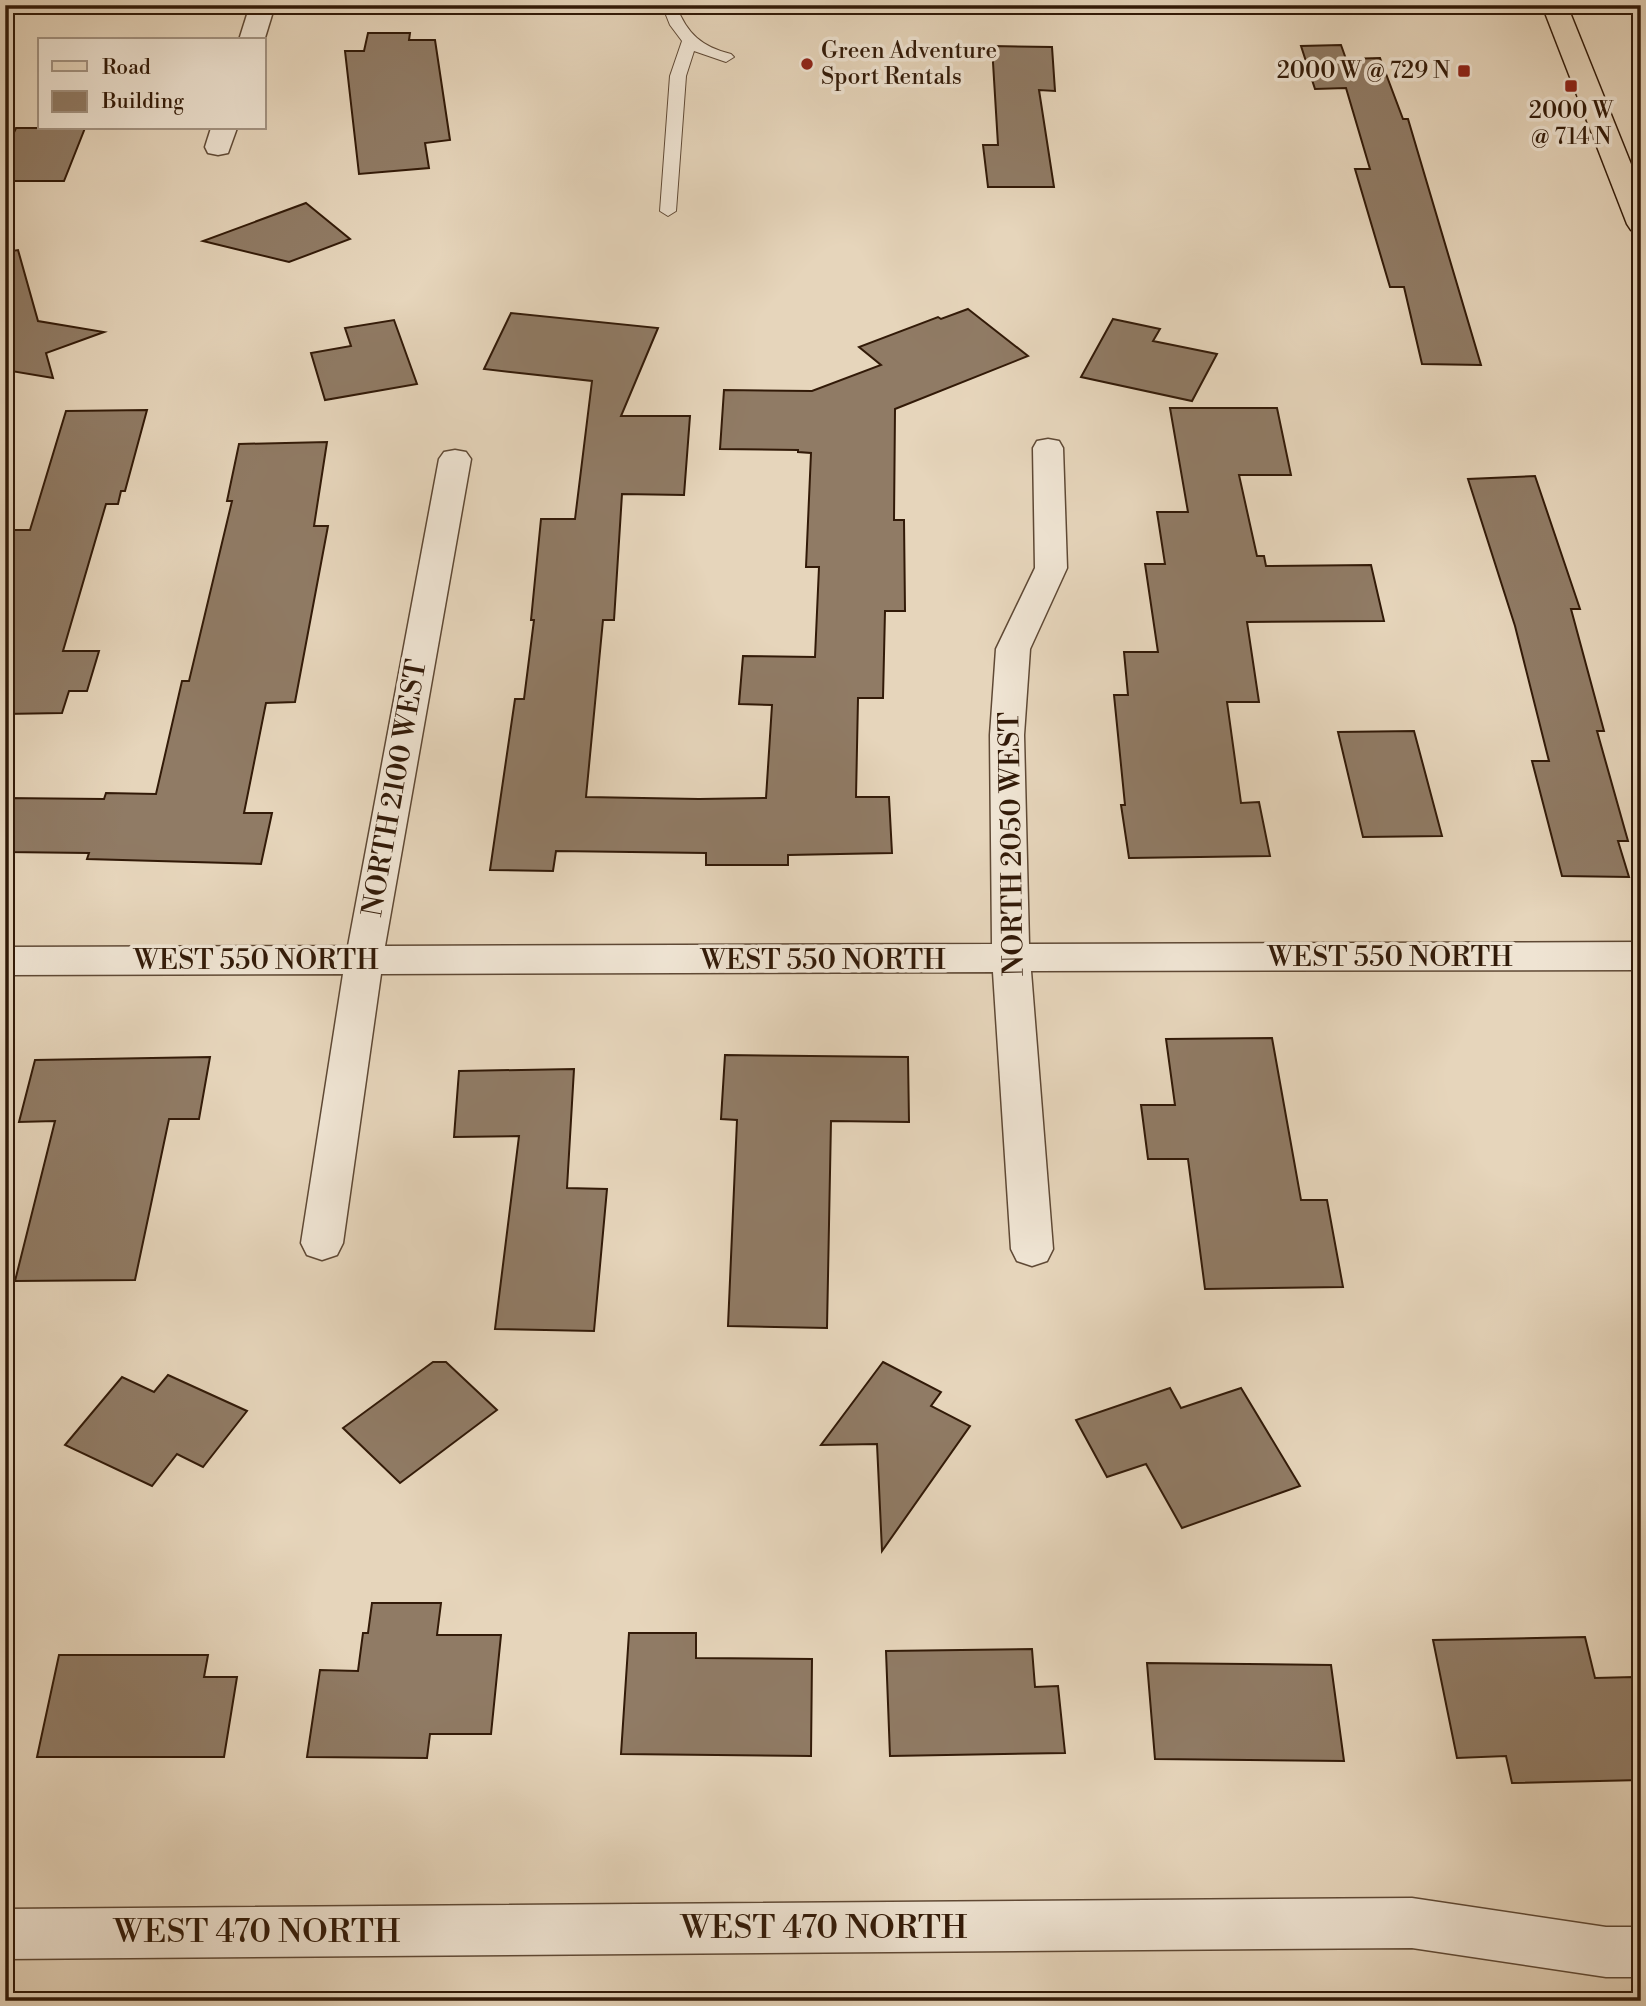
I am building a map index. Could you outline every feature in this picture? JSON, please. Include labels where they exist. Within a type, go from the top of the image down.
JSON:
[{"type":"main road","points":[[1554,5],[1641,224]]},
{"type":"street","points":[[253,38],[263,5]]},
{"type":"street","name":"NORTH 2050 WEST","points":[[1032,1249],[1008,910],[1007,735],[1013,649],[1051,568],[1048,448]]},
{"type":"street","name":"NORTH 2100 WEST","points":[[322,1243],[365,960],[455,458]]},
{"type":"street","name":"WEST 550 NORTH","points":[[5,961],[1641,956]]},
{"type":"street","name":"WEST 470 NORTH","points":[[5,1934],[1412,1923],[1606,1952],[1641,1952]]},
{"type":"lane","points":[[669,5],[678,29],[689,42],[713,56],[726,57]]},
{"type":"lane","points":[[668,211],[679,69],[689,42]]},
{"type":"building","points":[[368,33],[410,33],[409,40],[435,40],[450,140],[425,143],[429,168],[359,174],[345,51],[364,51]]},
{"type":"building","points":[[1341,45],[1346,59],[1380,58],[1403,119],[1408,119],[1481,365],[1422,364],[1404,287],[1390,287],[1355,169],[1370,169],[1346,88],[1315,89],[1301,46]]},
{"type":"building","points":[[992,46],[1052,47],[1055,91],[1039,90],[1054,187],[988,187],[983,145],[998,145]]},
{"type":"building","points":[[16,128],[84,130],[64,181],[5,181],[5,152]]},
{"type":"building","points":[[306,203],[350,239],[289,262],[203,241]]},
{"type":"building","points":[[18,250],[38,321],[104,332],[46,353],[53,378],[5,370],[5,252]]},
{"type":"building","points":[[968,309],[1028,356],[895,409],[894,520],[904,520],[905,611],[885,611],[883,698],[858,698],[856,797],[889,797],[892,853],[788,855],[788,865],[706,865],[706,853],[556,851],[553,871],[490,870],[515,699],[524,699],[534,620],[531,620],[541,519],[575,519],[592,381],[484,369],[511,313],[658,328],[621,416],[690,416],[684,495],[622,494],[614,620],[603,620],[586,797],[699,799],[766,798],[772,705],[739,704],[743,656],[815,657],[819,567],[806,567],[811,453],[798,450],[720,449],[724,390],[812,391],[881,365],[859,347],[938,317],[941,319]]},
{"type":"building","points":[[1113,319],[1160,329],[1153,341],[1217,354],[1192,401],[1081,377]]},
{"type":"building","points":[[394,320],[417,384],[325,400],[311,353],[351,346],[345,328]]},
{"type":"building","points":[[1170,408],[1277,408],[1291,475],[1239,475],[1257,556],[1264,556],[1266,566],[1371,565],[1384,621],[1247,622],[1259,702],[1227,702],[1241,803],[1259,802],[1270,856],[1129,858],[1121,805],[1125,805],[1114,695],[1128,695],[1124,652],[1158,652],[1145,564],[1165,564],[1157,512],[1188,512]]},
{"type":"building","points":[[147,410],[125,491],[121,491],[118,504],[106,504],[63,651],[99,651],[87,691],[69,691],[62,713],[5,714],[5,555],[13,530],[30,530],[66,411]]},
{"type":"building","points":[[327,442],[314,526],[328,526],[295,702],[266,703],[244,813],[272,813],[261,864],[87,859],[89,853],[5,852],[5,798],[104,799],[106,793],[156,794],[182,681],[189,681],[232,501],[227,501],[239,444]]},
{"type":"building","points":[[1535,476],[1580,609],[1571,609],[1604,731],[1597,731],[1628,841],[1618,841],[1629,877],[1562,876],[1532,761],[1549,761],[1515,626],[1468,479]]},
{"type":"building","points":[[1414,731],[1442,836],[1363,837],[1338,732]]},
{"type":"building","points":[[1272,1038],[1301,1200],[1327,1200],[1343,1287],[1205,1289],[1188,1159],[1148,1159],[1141,1105],[1175,1105],[1166,1039]]},
{"type":"building","points":[[725,1055],[908,1057],[909,1122],[831,1121],[827,1328],[728,1326],[737,1120],[721,1119]]},
{"type":"building","points":[[210,1057],[199,1119],[169,1119],[135,1280],[15,1281],[55,1121],[19,1122],[35,1060]]},
{"type":"building","points":[[574,1069],[567,1188],[607,1189],[594,1331],[495,1329],[519,1136],[454,1137],[459,1071]]},
{"type":"building","points":[[433,1362],[446,1362],[497,1410],[400,1483],[343,1428]]},
{"type":"building","points":[[883,1362],[941,1392],[931,1406],[970,1426],[882,1551],[877,1444],[821,1445]]},
{"type":"building","points":[[168,1375],[247,1411],[203,1467],[177,1454],[152,1486],[65,1445],[122,1377],[154,1392]]},
{"type":"building","points":[[1170,1388],[1181,1408],[1241,1388],[1300,1486],[1182,1528],[1146,1464],[1107,1477],[1076,1420]]},
{"type":"building","points":[[372,1603],[441,1603],[437,1635],[501,1635],[491,1734],[430,1734],[427,1758],[307,1757],[320,1670],[358,1671],[363,1633],[368,1633]]},
{"type":"building","points":[[629,1633],[696,1633],[696,1658],[812,1659],[811,1756],[621,1754]]},
{"type":"building","points":[[1585,1637],[1595,1678],[1633,1677],[1641,1707],[1641,1780],[1512,1783],[1506,1756],[1457,1758],[1433,1640]]},
{"type":"building","points":[[1032,1649],[1035,1687],[1058,1686],[1065,1753],[890,1756],[886,1651]]},
{"type":"building","points":[[59,1655],[208,1655],[204,1677],[237,1677],[224,1757],[37,1757]]},
{"type":"building","points":[[1147,1663],[1331,1665],[1344,1761],[1155,1759]]},
{"type":"place","name":"Green Adventure Sport Rentals","points":[[807,64]]},
{"type":"place","name":"2000 W @ 729 N","points":[[1464,71]]},
{"type":"place","name":"2000 W @ 714 N","points":[[1571,86]]}]
